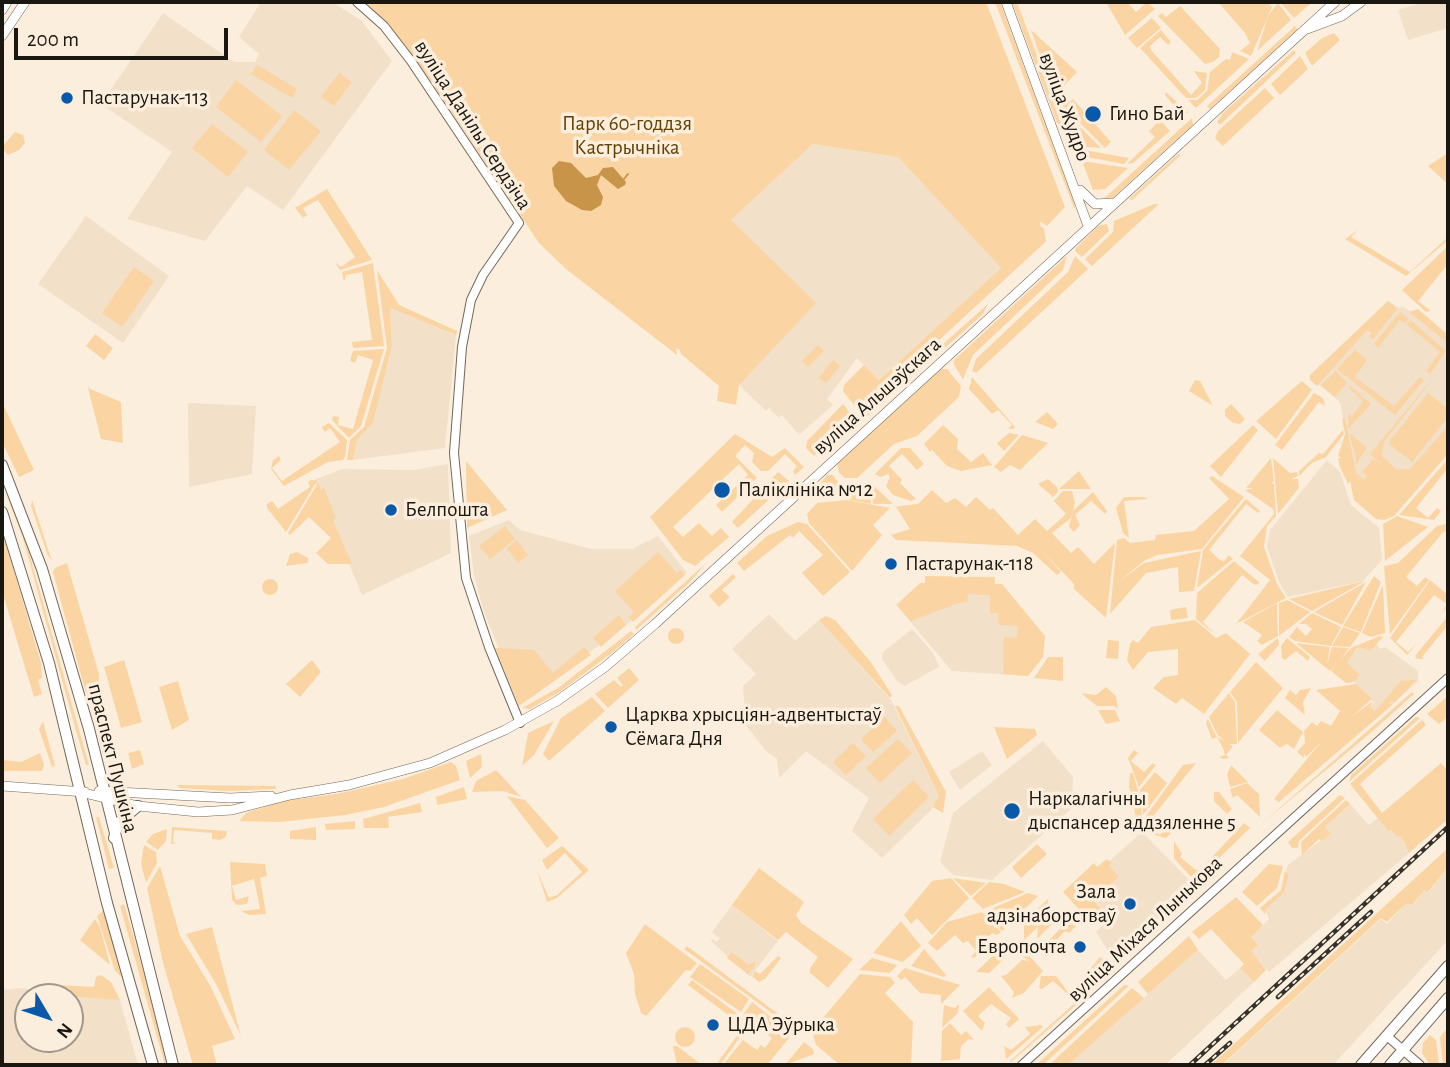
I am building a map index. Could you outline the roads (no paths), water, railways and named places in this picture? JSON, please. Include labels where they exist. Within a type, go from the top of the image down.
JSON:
[{"type":"main road","points":[[2,10],[7,2]]},
{"type":"main road","points":[[2,36],[25,2]]},
{"type":"main road","name":"вуліца Жудро","points":[[1006,2],[1088,226]]},
{"type":"main road","name":"вуліца Альшэўскага","points":[[105,795],[138,806],[223,811],[290,795],[349,785],[403,771],[478,743],[520,723],[583,684],[640,637],[1335,2]]},
{"type":"main road","name":"вуліца Альшэўскага","points":[[1302,31],[1334,19],[1361,2]]},
{"type":"main road","points":[[1074,184],[1095,204],[1106,205],[1118,199]]},
{"type":"main road","name":"праспект Пушкіна","points":[[2,465],[41,569],[105,795],[114,841],[173,1065]]},
{"type":"main road","name":"праспект Пушкіна","points":[[2,512],[49,663],[107,903],[153,1065]]},
{"type":"main road","name":"вуліца Альшэўскага","points":[[2,786],[105,795],[230,798],[290,795]]},
{"type":"main road","points":[[114,841],[118,823],[138,806]]},
{"type":"main road","points":[[107,903],[119,894],[130,899]]},
{"type":"main road","points":[[1361,1065],[1448,966]]},
{"type":"main road","points":[[1390,1065],[1448,998]]},
{"type":"street","name":"вуліца Данілы Сердзіча","points":[[357,2],[384,26],[411,61],[519,223],[483,275],[471,300],[462,347],[454,453],[466,578],[480,624],[520,723]]},
{"type":"street","name":"вуліца Міхася Лынькова","points":[[1022,1065],[1448,678]]},
{"type":"street","points":[[1387,1036],[1420,1065]]},
{"type":"waterway","points":[[624,179],[628,174]]},
{"type":"railway","points":[[1190,1065],[1448,827]]},
{"type":"railway","points":[[1278,997],[1371,912]]},
{"type":"railway","points":[[1205,1065],[1230,1043]]},
{"type":"place","name":"Пастарунак-113","points":[[67,98]]},
{"type":"place","name":"Гино Бай","points":[[1093,114]]},
{"type":"place","name":"Паліклініка №12","points":[[722,490]]},
{"type":"place","name":"Белпошта","points":[[391,510]]},
{"type":"place","name":"Пастарунак-118","points":[[891,564]]},
{"type":"place","name":"Царква хрысціян-адвентыстаў Сёмага Дня","points":[[611,727]]},
{"type":"place","name":"Наркалагічны дыспансер аддзяленне 5","points":[[1012,811]]},
{"type":"place","name":"Зала адзінаборстваў","points":[[1130,904]]},
{"type":"place","name":"Европочта","points":[[1080,947]]},
{"type":"place","name":"ЦДА Эўрыка","points":[[713,1025]]},
{"type":"park label","name":"Парк 60-годдзя Кастрычніка","points":[[627,136]]}]
